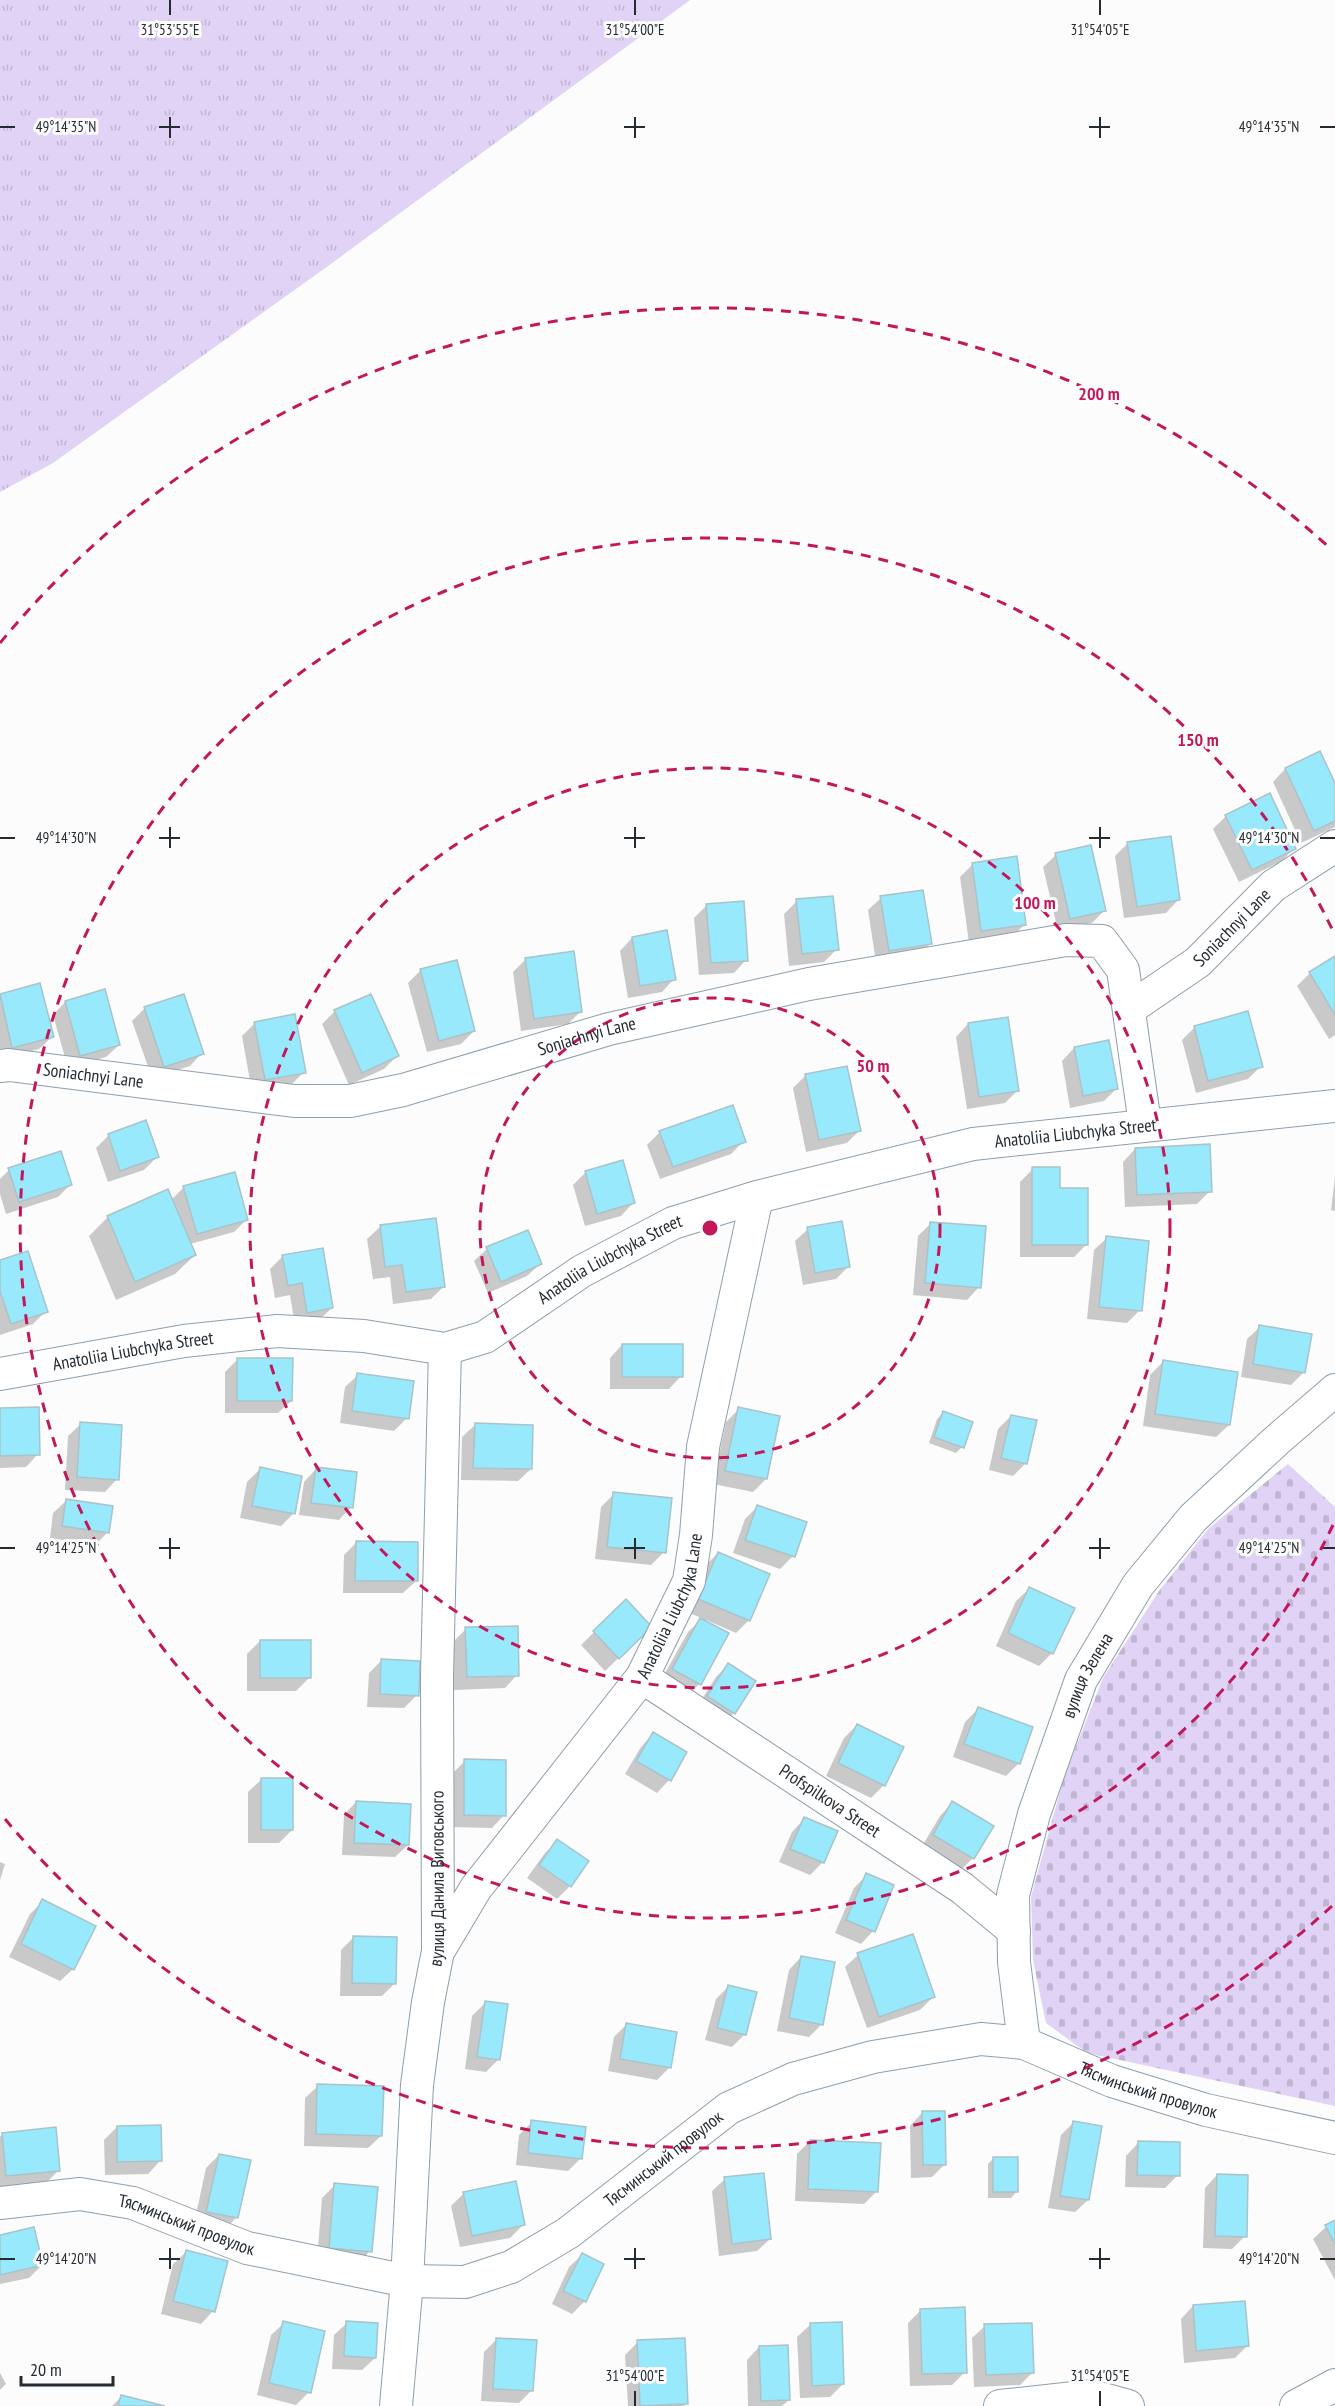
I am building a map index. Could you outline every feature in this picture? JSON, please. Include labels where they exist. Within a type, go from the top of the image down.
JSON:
[{"type":"street","name":"Soniachnyi Lane","points":[[1129,1009],[1198,962],[1273,886],[1335,846]]},
{"type":"street","name":"Soniachnyi Lane","points":[[0,1066],[9,1065],[294,1101],[350,1101],[403,1090],[620,1027],[808,984],[1066,940],[1102,941],[1123,970],[1145,1124]]},
{"type":"street","name":"Anatoliia Liubchyka Street","points":[[0,1374],[184,1341],[277,1331],[364,1336],[446,1348],[485,1337],[582,1271],[673,1223],[757,1197],[973,1144],[1145,1124],[1335,1106]]},
{"type":"street","name":"Anatoliia Liubchyka Lane","points":[[438,1951],[476,1888],[642,1677],[689,1581],[696,1535],[703,1447],[757,1197]]},
{"type":"street","name":"вулиця Данила Виговського","points":[[396,2406],[407,2281],[417,2085],[428,2002],[438,1951],[437,1676],[446,1348]]},
{"type":"street","name":"вулиця Зелена","points":[[1024,2043],[1014,1962],[1013,1895],[1034,1814],[1081,1680],[1138,1585],[1193,1518],[1335,1390]]},
{"type":"street","name":"Profspilkova Street","points":[[642,1677],[962,1888],[1014,1931]]},
{"type":"street","name":"Тясминський провулок","points":[[0,2202],[80,2194],[133,2203],[247,2248],[407,2281],[465,2282],[512,2267],[568,2232],[729,2108],[794,2079],[873,2057],[981,2039],[1024,2043],[1112,2081],[1206,2110],[1335,2138]]},
{"type":"street","points":[[1296,2406],[1335,2385]]},
{"type":"street","points":[[1000,2406],[1092,2396],[1128,2406]]},
{"type":"green space","points":[[0,0],[690,0],[328,266],[53,463],[0,492]]},
{"type":"green space","points":[[1288,1464],[1335,1507],[1335,2106],[1087,2053],[1046,2023],[1033,1960],[1031,1897],[1064,1777],[1103,1678],[1159,1591],[1209,1528]]},
{"type":"building","points":[[1320,751],[1335,783],[1335,821],[1314,831],[1285,768]]},
{"type":"building","points":[[1270,793],[1296,849],[1252,870],[1225,815]]},
{"type":"building","points":[[1171,836],[1180,900],[1137,907],[1127,842]]},
{"type":"building","points":[[1091,845],[1106,911],[1070,919],[1055,853]]},
{"type":"building","points":[[1017,856],[1026,925],[981,931],[972,863]]},
{"type":"building","points":[[923,890],[932,944],[889,951],[880,896]]},
{"type":"building","points":[[833,896],[839,950],[802,954],[796,899]]},
{"type":"building","points":[[744,901],[748,961],[711,963],[706,904]]},
{"type":"building","points":[[667,930],[676,980],[640,986],[632,937]]},
{"type":"building","points":[[574,951],[582,1012],[534,1019],[525,958]]},
{"type":"building","points":[[1335,956],[1335,1015],[1309,972]]},
{"type":"building","points":[[457,960],[475,1031],[439,1041],[420,969]]},
{"type":"building","points":[[40,983],[54,1037],[12,1048],[0,994]]},
{"type":"building","points":[[105,989],[120,1045],[80,1056],[65,1001]]},
{"type":"building","points":[[184,994],[204,1054],[164,1067],[144,1007]]},
{"type":"building","points":[[371,994],[399,1056],[362,1073],[334,1010]]},
{"type":"building","points":[[1248,1011],[1263,1067],[1208,1081],[1194,1026]]},
{"type":"building","points":[[295,1014],[306,1073],[265,1080],[254,1022]]},
{"type":"building","points":[[1008,1017],[1019,1091],[979,1097],[968,1023]]},
{"type":"building","points":[[1109,1040],[1118,1089],[1083,1096],[1074,1047]]},
{"type":"building","points":[[847,1066],[861,1131],[819,1140],[805,1074]]},
{"type":"building","points":[[733,1105],[746,1142],[673,1167],[659,1131]]},
{"type":"building","points":[[146,1120],[159,1157],[120,1171],[108,1134]]},
{"type":"building","points":[[1210,1144],[1212,1192],[1137,1195],[1135,1148]]},
{"type":"building","points":[[61,1151],[72,1185],[19,1202],[8,1168]]},
{"type":"building","points":[[623,1160],[635,1203],[597,1214],[585,1171]]},
{"type":"building","points":[[1032,1167],[1060,1167],[1060,1188],[1088,1188],[1088,1245],[1032,1245]]},
{"type":"building","points":[[235,1172],[248,1220],[197,1234],[183,1186]]},
{"type":"building","points":[[168,1189],[196,1255],[135,1282],[107,1216]]},
{"type":"building","points":[[436,1218],[445,1287],[406,1292],[402,1265],[385,1267],[380,1225]]},
{"type":"building","points":[[842,1221],[850,1267],[815,1273],[807,1227]]},
{"type":"building","points":[[930,1222],[986,1226],[981,1288],[925,1283]]},
{"type":"building","points":[[528,1230],[542,1264],[501,1282],[486,1247]]},
{"type":"building","points":[[1106,1236],[1149,1241],[1142,1311],[1099,1307]]},
{"type":"building","points":[[323,1248],[333,1308],[307,1313],[302,1283],[288,1286],[282,1255]]},
{"type":"building","points":[[28,1251],[48,1312],[11,1324],[0,1291],[0,1260]]},
{"type":"building","points":[[1259,1325],[1312,1334],[1305,1373],[1253,1364]]},
{"type":"building","points":[[622,1344],[683,1344],[683,1377],[622,1377]]},
{"type":"building","points":[[237,1358],[293,1358],[292,1401],[237,1401]]},
{"type":"building","points":[[1163,1360],[1238,1372],[1230,1425],[1155,1414]]},
{"type":"building","points":[[357,1373],[414,1381],[409,1419],[352,1411]]},
{"type":"building","points":[[39,1407],[40,1455],[0,1456],[0,1408]]},
{"type":"building","points":[[738,1407],[780,1416],[767,1479],[725,1471]]},
{"type":"building","points":[[943,1411],[973,1422],[964,1448],[934,1437]]},
{"type":"building","points":[[1011,1415],[1037,1420],[1027,1464],[1001,1458]]},
{"type":"building","points":[[80,1422],[122,1425],[119,1480],[77,1477]]},
{"type":"building","points":[[475,1423],[533,1425],[532,1469],[473,1468]]},
{"type":"building","points":[[260,1467],[302,1476],[295,1514],[252,1506]]},
{"type":"building","points":[[316,1467],[357,1472],[353,1508],[311,1503]]},
{"type":"building","points":[[613,1492],[672,1498],[666,1553],[607,1547]]},
{"type":"building","points":[[66,1499],[113,1506],[109,1533],[62,1526]]},
{"type":"building","points":[[757,1505],[807,1522],[795,1557],[745,1540]]},
{"type":"building","points":[[356,1541],[418,1542],[418,1581],[355,1581]]},
{"type":"building","points":[[718,1552],[770,1574],[750,1621],[698,1599]]},
{"type":"building","points":[[1029,1587],[1075,1608],[1053,1654],[1008,1633]]},
{"type":"building","points":[[626,1599],[652,1627],[619,1659],[593,1631]]},
{"type":"building","points":[[700,1618],[729,1633],[701,1685],[672,1669]]},
{"type":"building","points":[[518,1626],[519,1676],[467,1677],[465,1627]]},
{"type":"building","points":[[260,1640],[311,1640],[311,1678],[260,1678]]},
{"type":"building","points":[[381,1659],[420,1661],[419,1696],[380,1694]]},
{"type":"building","points":[[728,1663],[756,1681],[735,1714],[707,1696]]},
{"type":"building","points":[[978,1707],[1033,1727],[1020,1764],[964,1744]]},
{"type":"building","points":[[857,1724],[904,1747],[885,1786],[838,1763]]},
{"type":"building","points":[[653,1732],[687,1752],[671,1781],[636,1761]]},
{"type":"building","points":[[464,1759],[506,1760],[506,1816],[464,1815]]},
{"type":"building","points":[[261,1778],[293,1778],[293,1830],[261,1830]]},
{"type":"building","points":[[356,1801],[411,1804],[409,1845],[354,1843]]},
{"type":"building","points":[[952,1801],[994,1826],[974,1859],[933,1835]]},
{"type":"building","points":[[804,1817],[838,1831],[824,1863],[790,1849]]},
{"type":"building","points":[[557,1839],[589,1861],[571,1887],[539,1865]]},
{"type":"building","points":[[866,1873],[894,1885],[875,1932],[846,1920]]},
{"type":"building","points":[[42,1899],[96,1926],[74,1970],[21,1944]]},
{"type":"building","points":[[913,1934],[935,1997],[879,2017],[857,1953]]},
{"type":"building","points":[[353,1936],[397,1937],[396,1984],[352,1983]]},
{"type":"building","points":[[801,1956],[835,1962],[823,2025],[789,2018]]},
{"type":"building","points":[[728,1985],[757,1992],[746,2035],[717,2028]]},
{"type":"building","points":[[485,2001],[508,2004],[500,2060],[477,2057]]},
{"type":"building","points":[[626,2023],[677,2032],[671,2068],[620,2059]]},
{"type":"building","points":[[317,2084],[384,2086],[382,2136],[316,2134]]},
{"type":"building","points":[[922,2111],[945,2111],[946,2165],[923,2165]]},
{"type":"building","points":[[531,2120],[586,2127],[582,2159],[528,2153]]},
{"type":"building","points":[[1073,2121],[1102,2126],[1089,2200],[1060,2196]]},
{"type":"building","points":[[161,2125],[162,2161],[117,2162],[117,2126]]},
{"type":"building","points":[[56,2127],[60,2171],[6,2176],[2,2133]]},
{"type":"building","points":[[810,2140],[881,2143],[878,2192],[808,2189]]},
{"type":"building","points":[[1138,2141],[1180,2142],[1180,2176],[1137,2175]]},
{"type":"building","points":[[219,2154],[251,2160],[238,2218],[206,2212]]},
{"type":"building","points":[[993,2157],[1018,2157],[1018,2192],[993,2192]]},
{"type":"building","points":[[764,2173],[771,2239],[732,2244],[724,2177]]},
{"type":"building","points":[[1217,2174],[1248,2175],[1247,2237],[1215,2236]]},
{"type":"building","points":[[516,2181],[525,2225],[472,2236],[463,2192]]},
{"type":"building","points":[[334,2183],[378,2187],[372,2252],[329,2248]]},
{"type":"building","points":[[1335,2220],[1335,2244],[1325,2225]]},
{"type":"building","points":[[34,2227],[43,2265],[0,2275],[0,2235]]},
{"type":"building","points":[[186,2250],[228,2261],[215,2312],[173,2301]]},
{"type":"building","points":[[582,2253],[604,2264],[586,2302],[563,2291]]},
{"type":"building","points":[[1245,2301],[1249,2346],[1196,2351],[1193,2305]]},
{"type":"building","points":[[965,2307],[967,2373],[922,2374],[920,2309]]},
{"type":"building","points":[[283,2321],[325,2331],[311,2393],[269,2383]]},
{"type":"building","points":[[346,2321],[378,2323],[376,2358],[344,2356]]},
{"type":"building","points":[[842,2322],[844,2384],[812,2386],[810,2323]]},
{"type":"building","points":[[1032,2323],[1034,2373],[986,2375],[984,2324]]},
{"type":"building","points":[[496,2338],[537,2340],[533,2391],[493,2389]]},
{"type":"building","points":[[685,2338],[688,2404],[640,2406],[637,2340]]},
{"type":"building","points":[[788,2345],[790,2400],[761,2401],[759,2346]]},
{"type":"building","points":[[121,2395],[165,2406],[118,2406]]}]
